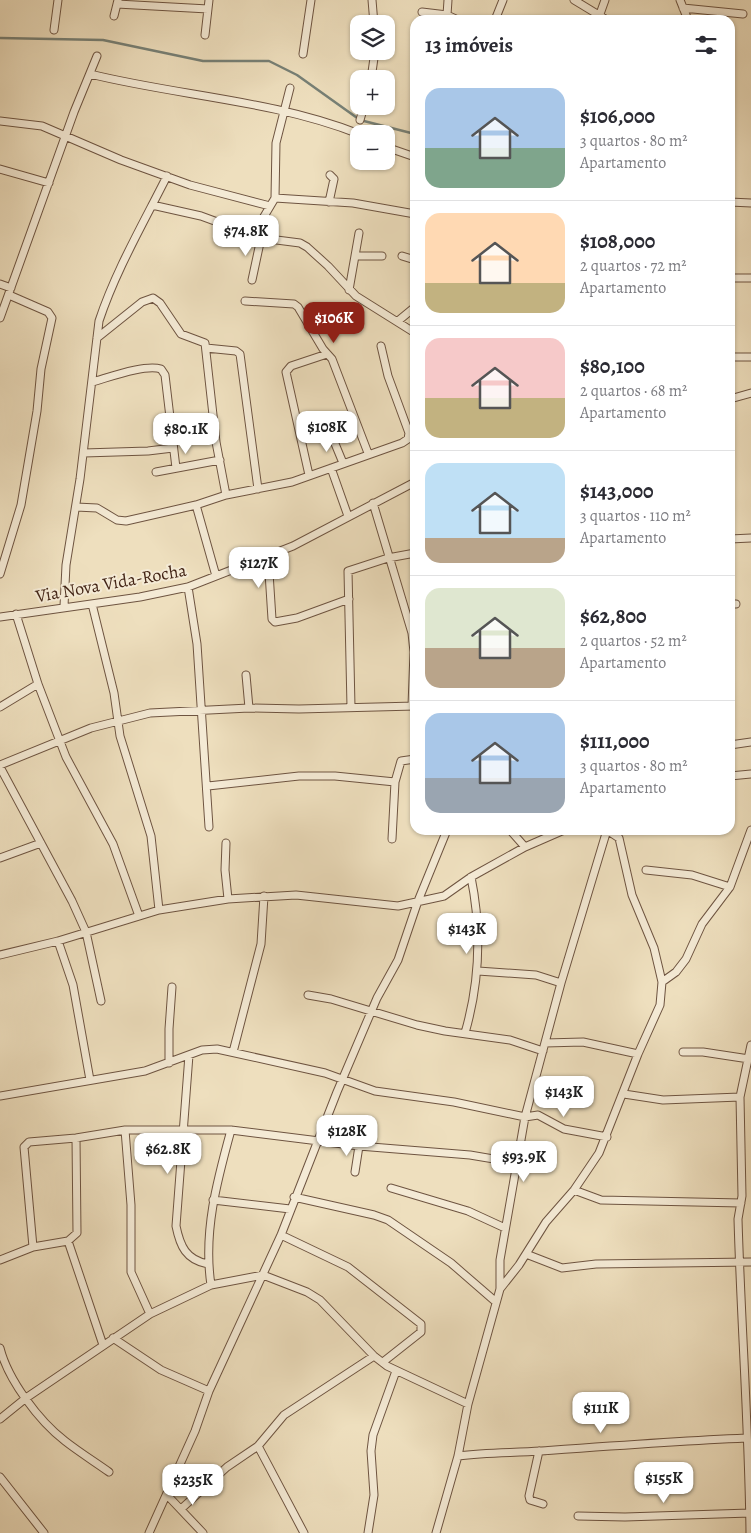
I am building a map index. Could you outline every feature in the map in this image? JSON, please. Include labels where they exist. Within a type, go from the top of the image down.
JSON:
[{"type":"street","points":[[54,30],[58,0]]},
{"type":"street","points":[[205,35],[209,0]]},
{"type":"street","points":[[303,54],[311,0]]},
{"type":"street","points":[[372,0],[373,15]]},
{"type":"street","points":[[422,12],[447,15],[448,0]]},
{"type":"street","points":[[497,15],[503,0]]},
{"type":"street","points":[[574,0],[600,14],[605,0]]},
{"type":"street","points":[[680,0],[686,15]]},
{"type":"street","points":[[114,16],[118,2],[208,9]]},
{"type":"street","points":[[683,8],[743,14]]},
{"type":"street","points":[[0,318],[97,56]]},
{"type":"street","points":[[90,74],[150,88],[236,101],[318,119],[350,131]]},
{"type":"street","points":[[253,235],[274,198],[276,143],[282,112],[290,88]]},
{"type":"street","points":[[360,120],[361,115]]},
{"type":"street","points":[[0,121],[42,126],[121,160],[190,185],[270,206]]},
{"type":"street","points":[[395,150],[410,155]]},
{"type":"street","points":[[0,169],[49,183]]},
{"type":"street","points":[[330,175],[334,179],[330,202]]},
{"type":"street","points":[[64,606],[66,566],[84,454],[97,338],[106,301],[144,218],[167,176]]},
{"type":"street","points":[[274,198],[362,205],[410,213]]},
{"type":"street","points":[[735,202],[751,203]]},
{"type":"street","points":[[152,205],[201,216],[261,238],[300,243],[328,266],[349,290],[410,329]]},
{"type":"street","points":[[349,290],[359,233]]},
{"type":"street","points":[[252,280],[261,238]]},
{"type":"street","points":[[355,256],[382,256]]},
{"type":"street","points":[[402,256],[410,258]]},
{"type":"street","points":[[735,278],[751,278]]},
{"type":"street","points":[[0,284],[10,292],[48,312],[52,318],[41,369],[37,411],[21,505],[0,574]]},
{"type":"street","points":[[97,338],[142,302],[154,298],[160,303],[181,334],[186,338],[203,340],[206,348],[226,495]]},
{"type":"street","points":[[245,300],[294,304],[303,314],[332,359],[368,454]]},
{"type":"street","points":[[398,321],[410,311]]},
{"type":"street","points":[[76,507],[102,510],[121,521],[196,505],[226,495],[292,482],[402,443],[408,439],[409,433],[388,376],[380,346]]},
{"type":"street","points":[[206,348],[236,351],[240,354],[258,488]]},
{"type":"street","points":[[309,475],[286,372],[291,366],[327,354]]},
{"type":"street","points":[[735,357],[751,357]]},
{"type":"street","points":[[92,382],[132,372],[156,368],[161,369],[165,375],[176,468]]},
{"type":"street","points":[[735,398],[751,393]]},
{"type":"street","points":[[331,434],[343,463]]},
{"type":"street","points":[[84,454],[173,448]]},
{"type":"street","points":[[156,472],[220,460]]},
{"type":"street","points":[[331,468],[348,516]]},
{"type":"street","name":"Via Nova Vida-Rocha","points":[[0,617],[64,606],[92,604],[188,587],[268,557],[322,532],[348,516],[410,484]]},
{"type":"street","points":[[373,503],[410,627]]},
{"type":"street","points":[[196,505],[216,576]]},
{"type":"street","points":[[735,539],[751,538]]},
{"type":"street","points":[[352,707],[348,571],[388,558],[410,554]]},
{"type":"street","points":[[268,557],[272,619],[275,622],[297,618],[349,599]]},
{"type":"street","points":[[188,587],[197,644],[208,786],[208,828]]},
{"type":"street","points":[[92,604],[114,693],[117,720],[139,802],[151,836],[159,910]]},
{"type":"street","points":[[16,614],[38,684],[60,740],[78,781],[112,844],[139,916]]},
{"type":"street","points":[[246,675],[248,708]]},
{"type":"street","points":[[0,707],[38,684]]},
{"type":"street","points":[[101,1001],[86,932],[0,766],[60,740],[117,720],[150,713],[248,708],[410,706]]},
{"type":"street","points":[[735,744],[751,742]]},
{"type":"street","points":[[392,839],[395,782],[402,761],[410,760]]},
{"type":"street","points":[[735,776],[751,774]]},
{"type":"street","points":[[208,786],[299,776],[336,776],[395,782]]},
{"type":"street","points":[[662,982],[676,972],[686,959],[702,924],[730,887],[751,830]]},
{"type":"street","points":[[149,1533],[195,1431],[209,1391],[281,1235],[316,1140],[372,1013],[398,960],[418,901],[445,835]]},
{"type":"street","points":[[514,835],[525,847]]},
{"type":"street","points":[[0,955],[58,942],[159,910],[228,900],[296,894],[393,906],[444,896],[470,877],[525,847],[553,835]]},
{"type":"street","points":[[436,1533],[458,1456],[468,1404],[500,1288],[500,1260],[525,1117],[561,983],[605,835]]},
{"type":"street","points":[[500,1288],[526,1254],[546,1222],[574,1190],[599,1152],[607,1137],[638,1054],[660,1005],[662,982],[654,948],[632,895],[619,838],[614,835]]},
{"type":"street","points":[[0,858],[41,843]]},
{"type":"street","points":[[226,843],[225,870],[228,900]]},
{"type":"street","points":[[646,870],[692,875],[730,887]]},
{"type":"street","points":[[465,1033],[473,1004],[478,971],[478,922],[470,877]]},
{"type":"street","points":[[233,1052],[261,944],[264,896]]},
{"type":"street","points":[[58,942],[73,985],[90,1080]]},
{"type":"street","points":[[478,971],[536,976],[561,983]]},
{"type":"street","points":[[169,1063],[172,987]]},
{"type":"street","points":[[308,995],[331,999],[372,1013],[445,1031],[510,1040],[542,1051]]},
{"type":"street","points":[[545,1043],[584,1042],[638,1054]]},
{"type":"street","points":[[750,1533],[750,1475],[746,1438],[738,1219],[742,1199],[740,1098],[748,1070],[751,1045]]},
{"type":"street","points":[[0,1096],[145,1071],[202,1050],[233,1052],[343,1080],[375,1091],[454,1102],[525,1117],[538,1115],[557,1127],[607,1137]]},
{"type":"street","points":[[683,1052],[703,1052],[748,1059]]},
{"type":"street","points":[[189,1055],[176,1226],[179,1242],[184,1251],[191,1259],[208,1264]]},
{"type":"street","points":[[624,1094],[663,1100],[728,1096],[740,1098]]},
{"type":"street","points":[[33,1248],[24,1147],[29,1142],[76,1138],[125,1130],[231,1130],[359,1146],[433,1150],[517,1163]]},
{"type":"street","points":[[125,1130],[131,1205],[131,1272],[150,1314]]},
{"type":"street","points":[[211,1285],[208,1264],[213,1200],[231,1130]]},
{"type":"street","points":[[0,1260],[33,1248],[68,1241],[77,1233],[76,1138]]},
{"type":"street","points":[[356,1172],[359,1146]]},
{"type":"street","points":[[742,1162],[751,1161]]},
{"type":"street","points":[[391,1188],[468,1211],[505,1228]]},
{"type":"street","points":[[574,1190],[601,1200],[742,1199],[751,1196]]},
{"type":"street","points":[[294,1197],[374,1215],[388,1220],[451,1263],[496,1302]]},
{"type":"street","points":[[213,1200],[290,1209]]},
{"type":"street","points":[[281,1235],[348,1267],[421,1324],[421,1332],[383,1362]]},
{"type":"street","points":[[68,1241],[103,1345]]},
{"type":"street","points":[[526,1254],[562,1268],[574,1269],[596,1264],[751,1262]]},
{"type":"street","points":[[0,1419],[26,1398],[150,1314],[211,1285],[263,1275],[307,1292],[320,1300],[374,1356],[396,1371],[468,1404]]},
{"type":"street","points":[[113,1338],[161,1370],[209,1391]]},
{"type":"street","points":[[0,1348],[2,1360],[26,1398],[65,1441],[110,1472]]},
{"type":"street","points":[[181,1509],[226,1467],[258,1446],[284,1415],[374,1356]]},
{"type":"street","points":[[368,1533],[374,1495],[371,1451],[373,1435],[396,1371]]},
{"type":"street","points":[[458,1456],[489,1452],[539,1451],[600,1445],[746,1438]]},
{"type":"street","points":[[258,1446],[304,1533]]},
{"type":"street","points":[[539,1451],[529,1496],[530,1500],[543,1504]]},
{"type":"street","points":[[0,1477],[44,1533]]},
{"type":"street","points":[[167,1495],[203,1533]]},
{"type":"street","points":[[578,1516],[625,1517],[750,1513]]},
{"type":"waterway","points":[[0,38],[103,40],[203,61],[269,61],[297,75],[360,120],[410,133]]}]
